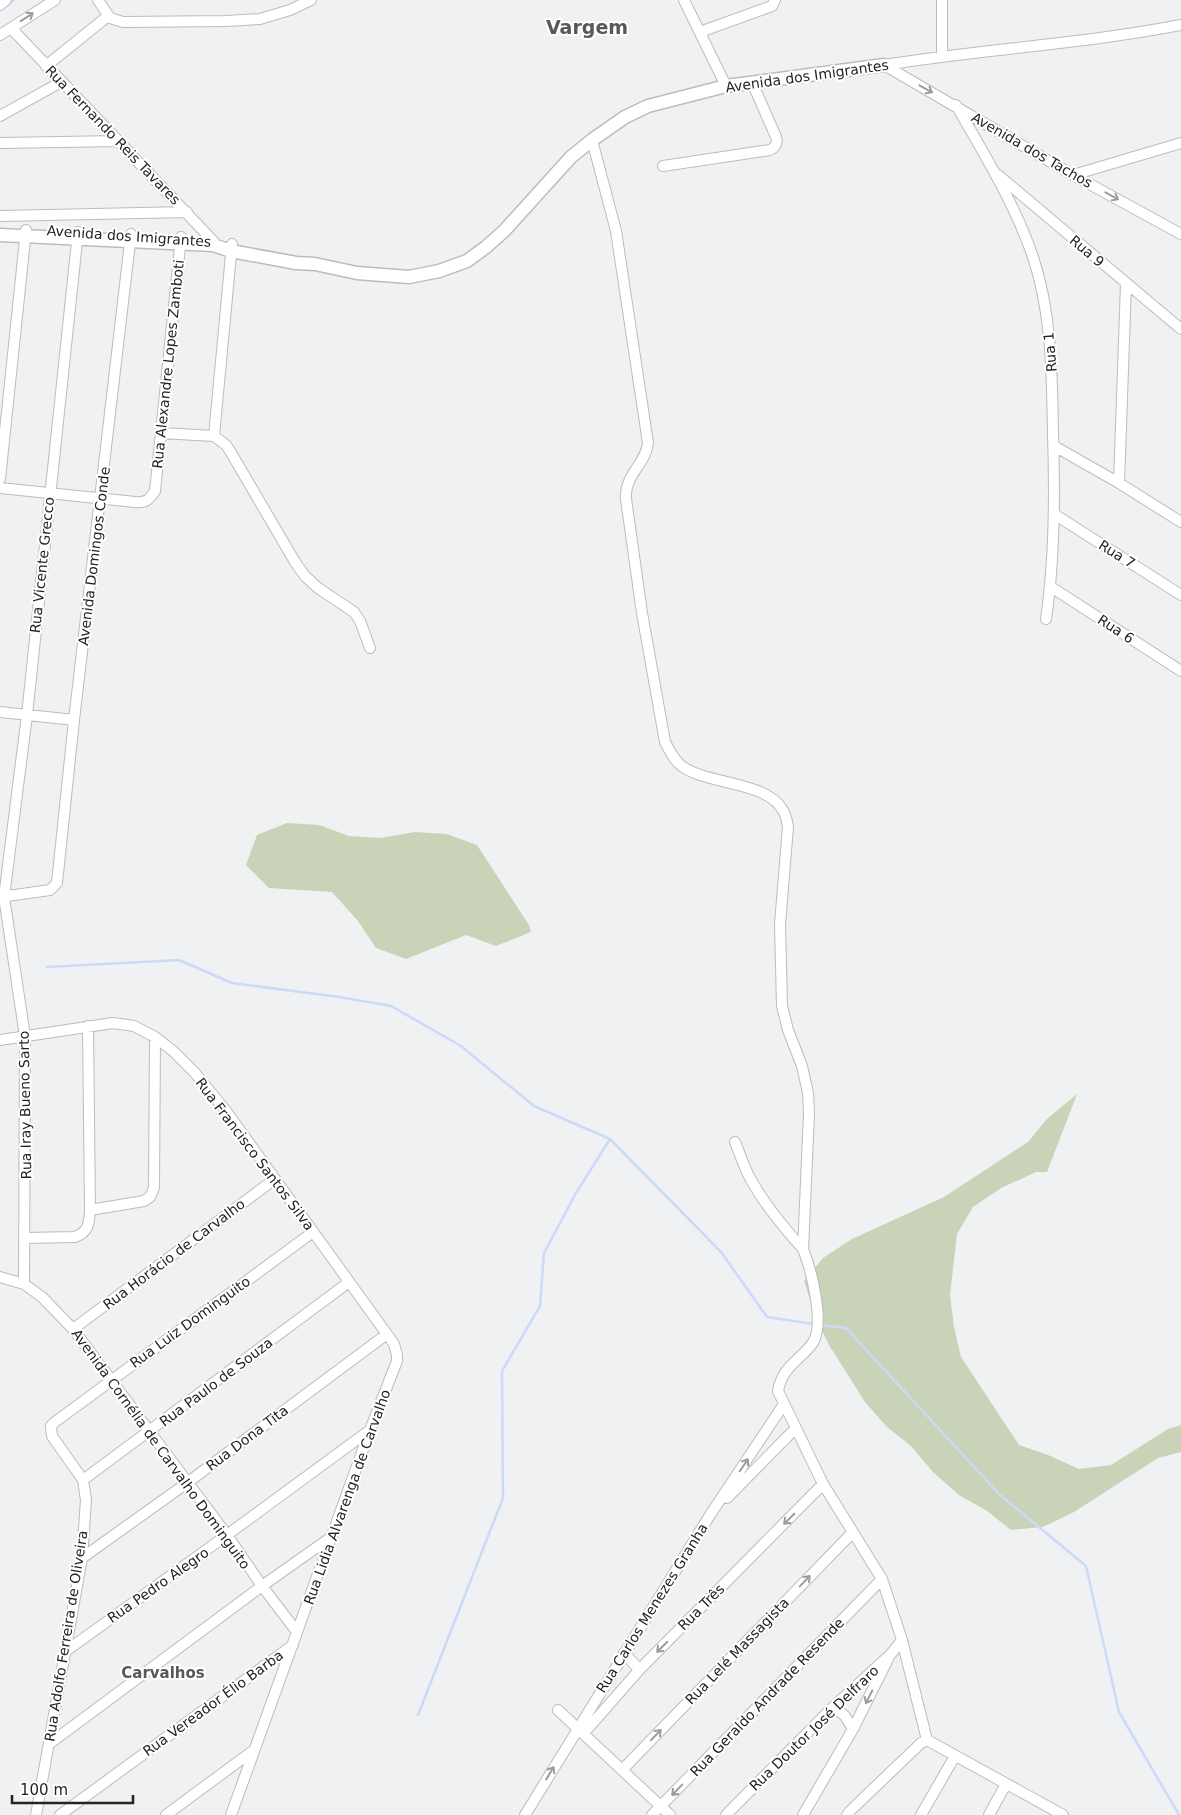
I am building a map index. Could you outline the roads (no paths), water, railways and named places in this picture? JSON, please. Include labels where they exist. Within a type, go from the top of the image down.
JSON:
[{"type":"main road","name":"Avenida dos Imigrantes","points":[[0,230],[214,243],[296,263],[315,264],[357,273],[409,277],[439,271],[467,261],[504,231],[572,157],[592,140],[625,117],[648,106],[726,86],[884,65]]},
{"type":"main road","name":"Avenida dos Imigrantes","points":[[0,236],[26,232]]},
{"type":"street","points":[[0,5],[6,0]]},
{"type":"street","points":[[0,35],[56,0]]},
{"type":"street","points":[[98,0],[108,16],[122,22],[260,19],[290,10],[311,0]]},
{"type":"street","points":[[684,0],[726,86]]},
{"type":"street","points":[[700,32],[772,6],[774,0]]},
{"type":"street","points":[[942,0],[942,56]]},
{"type":"street","points":[[46,66],[108,16]]},
{"type":"street","name":"Avenida dos Imigrantes","points":[[884,65],[942,56],[1130,35],[1181,25]]},
{"type":"street","name":"Rua Fernando Reis Tavares","points":[[10,28],[187,212],[214,243]]},
{"type":"street","name":"Avenida dos Tachos","points":[[884,65],[956,105],[1073,175],[1181,234]]},
{"type":"street","points":[[0,116],[61,82]]},
{"type":"street","points":[[663,166],[770,150],[775,147],[778,142],[752,82]]},
{"type":"street","name":"Rua 1","points":[[956,105],[1017,219],[1033,257],[1043,293],[1052,358],[1054,446],[1051,587],[1046,619]]},
{"type":"street","points":[[592,140],[616,231],[648,443],[648,449],[625,490],[642,613],[665,742],[672,756],[683,767],[700,775],[753,790],[776,801],[785,815],[788,827],[780,924],[781,980],[782,1006],[788,1030],[802,1066],[808,1093],[809,1114],[803,1249]]},
{"type":"street","points":[[0,143],[119,141]]},
{"type":"street","points":[[1073,175],[1181,143]]},
{"type":"street","name":"Rua 9","points":[[993,171],[1181,329]]},
{"type":"street","points":[[0,216],[187,212]]},
{"type":"street","points":[[0,479],[26,232]]},
{"type":"street","name":"Rua Vicente Grecco","points":[[2,897],[27,714],[78,235]]},
{"type":"street","name":"Avenida Domingos Conde","points":[[2,897],[50,890],[58,879],[74,720],[130,237]]},
{"type":"street","name":"Rua Alexandre Lopes Zamboti","points":[[101,498],[142,503],[148,500],[154,491],[181,240]]},
{"type":"street","points":[[214,436],[231,247]]},
{"type":"street","points":[[1119,483],[1126,284]]},
{"type":"street","points":[[161,433],[214,436],[226,445],[294,562],[318,588],[354,612],[360,621],[370,648]]},
{"type":"street","points":[[1054,446],[1119,483],[1181,522]]},
{"type":"street","points":[[0,488],[101,498]]},
{"type":"street","name":"Rua 7","points":[[1054,514],[1181,595]]},
{"type":"street","name":"Rua 6","points":[[1051,587],[1181,671]]},
{"type":"street","points":[[0,712],[74,720]]},
{"type":"street","name":"Rua Iray Bueno Sarto","points":[[2,897],[26,1036],[26,1238],[24,1284]]},
{"type":"street","name":"Rua Francisco Santos Silva","points":[[0,1040],[113,1023],[134,1026],[155,1037],[173,1051],[195,1073],[226,1111],[388,1334],[396,1350],[397,1361]]},
{"type":"street","points":[[26,1238],[75,1237],[87,1230],[90,1210],[88,1026]]},
{"type":"street","points":[[90,1210],[144,1201],[150,1197],[154,1188],[155,1037]]},
{"type":"street","points":[[735,1142],[749,1176],[763,1200],[783,1228],[803,1249],[810,1266],[817,1303],[817,1331],[812,1343],[786,1370],[778,1391],[823,1484],[882,1579],[902,1640],[927,1740],[1058,1814]]},
{"type":"street","name":"Rua Horácio de Carvalho","points":[[73,1329],[275,1179]]},
{"type":"street","name":"Rua Luiz Dominguito","points":[[52,1436],[52,1426],[55,1422],[313,1232]]},
{"type":"street","points":[[0,1277],[24,1284]]},
{"type":"street","name":"Rua Paulo de Souza","points":[[83,1480],[349,1282]]},
{"type":"street","name":"Avenida Cornélia de Carvalho Dominguito","points":[[24,1284],[42,1297],[73,1329],[297,1632]]},
{"type":"street","name":"Rua Dona Tita","points":[[82,1558],[187,1483],[388,1334]]},
{"type":"street","name":"Rua Lidia Alvarenga de Carvalho","points":[[231,1815],[330,1538],[397,1361]]},
{"type":"street","name":"Rua Carlos Menezes Granha","points":[[525,1815],[580,1731],[624,1653],[710,1515],[784,1404]]},
{"type":"street","points":[[710,1515],[796,1428]]},
{"type":"street","name":"Rua Pedro Alegro","points":[[66,1650],[370,1430]]},
{"type":"street","name":"Rua Adolfo Ferreira de Oliveira","points":[[36,1815],[82,1558],[86,1500],[83,1480],[52,1436]]},
{"type":"street","name":"Rua Três","points":[[580,1731],[823,1484]]},
{"type":"street","name":"Rua Lelé Massagista","points":[[622,1770],[852,1532]]},
{"type":"street","points":[[49,1744],[330,1538]]},
{"type":"street","name":"Rua Geraldo Andrade Resende","points":[[652,1815],[882,1579]]},
{"type":"street","name":"Rua Doutor José Delfraro","points":[[726,1815],[829,1711],[891,1654],[902,1640]]},
{"type":"street","name":"Rua Vereador Élio Barba","points":[[60,1815],[293,1645]]},
{"type":"street","points":[[624,1653],[636,1666],[641,1668]]},
{"type":"street","points":[[804,1814],[853,1729],[891,1654]]},
{"type":"street","points":[[558,1710],[670,1815]]},
{"type":"street","points":[[829,1711],[839,1711],[845,1716],[853,1729]]},
{"type":"street","points":[[847,1815],[921,1743],[927,1740]]},
{"type":"street","points":[[166,1815],[255,1750]]},
{"type":"street","points":[[921,1815],[955,1756]]},
{"type":"street","points":[[988,1815],[1006,1784]]},
{"type":"waterway","points":[[7,5],[14,0]]},
{"type":"waterway","points":[[47,967],[179,960],[232,983],[391,1006],[461,1046],[534,1106],[610,1139],[721,1252],[767,1317],[814,1324]]},
{"type":"waterway","points":[[418,1715],[503,1498],[502,1371],[540,1306],[544,1253],[576,1193],[610,1139]]},
{"type":"waterway","points":[[820,1325],[846,1328],[1000,1495],[1086,1566],[1119,1712],[1179,1815]]},
{"type":"district","name":"Vargem","points":[[587,27]]},
{"type":"district","name":"Carvalhos","points":[[163,1673]]}]
